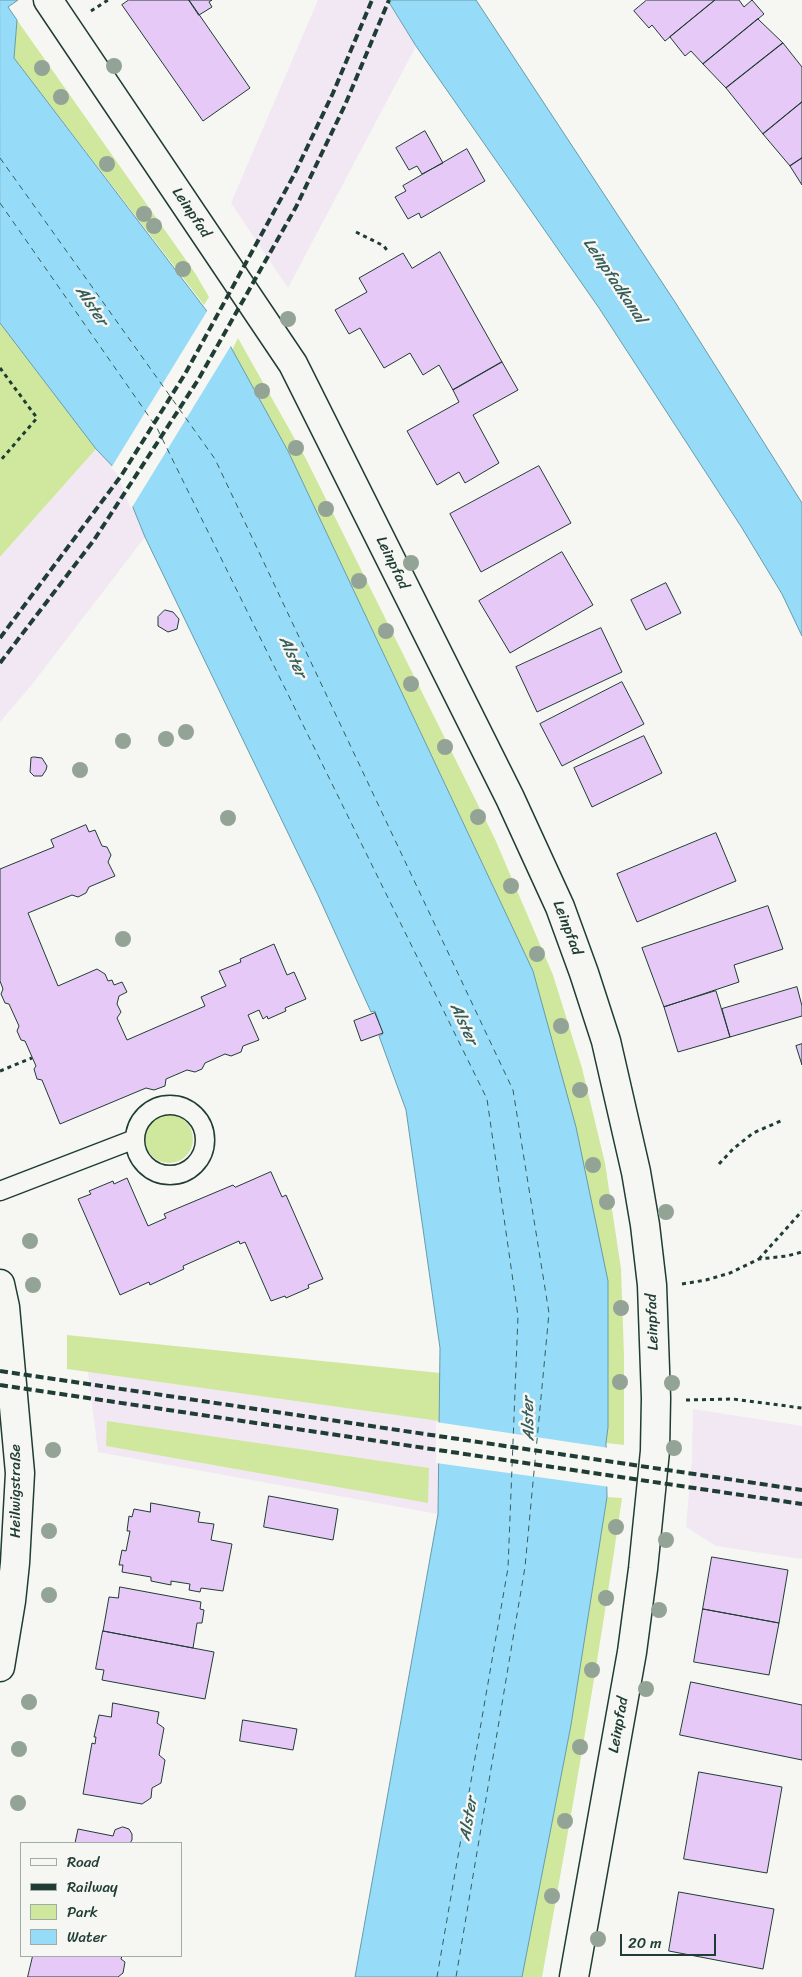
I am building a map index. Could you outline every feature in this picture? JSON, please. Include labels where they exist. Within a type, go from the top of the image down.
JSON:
[{"type":"street","name":"Leinpfad","points":[[48,0],[293,364],[510,798],[560,907],[606,1041],[636,1172],[645,1225],[652,1285],[656,1398],[655,1450],[643,1569],[632,1652],[574,1977]]},
{"type":"street","name":"Heilwigstraße","points":[[0,1284],[5,1307],[15,1563],[11,1601],[0,1666]]},
{"type":"lane","points":[[167,1104],[188,1109],[197,1117],[203,1126],[205,1144],[203,1153],[192,1167],[178,1174],[166,1175],[156,1172],[146,1165],[139,1156],[135,1139],[139,1123],[150,1111],[167,1104]]},
{"type":"lane","points":[[0,1191],[135,1139]]},
{"type":"path","points":[[91,12],[108,0]]},
{"type":"path","points":[[356,232],[384,246],[388,252]]},
{"type":"path","points":[[0,368],[37,418],[0,461]]},
{"type":"path","points":[[0,1072],[32,1058]]},
{"type":"path","points":[[719,1164],[733,1149],[754,1133],[783,1120]]},
{"type":"path","points":[[758,1260],[802,1212]]},
{"type":"path","points":[[652,1285],[706,1280],[730,1274],[758,1260],[802,1252]]},
{"type":"path","points":[[686,1400],[733,1399],[802,1408]]},
{"type":"shaded area","points":[[318,0],[388,0],[416,46],[288,288],[231,203]]},
{"type":"shaded area","points":[[96,449],[119,473],[145,537],[30,687],[0,722],[0,557]]},
{"type":"shaded area","points":[[86,1356],[439,1404],[438,1514],[98,1452]]},
{"type":"shaded area","points":[[693,1409],[802,1426],[802,1559],[716,1546],[686,1527],[692,1459]]},
{"type":"green space","points":[[17,20],[195,273],[209,297],[204,305],[14,58]]},
{"type":"green space","points":[[0,323],[96,449],[0,557]]},
{"type":"green space","points":[[238,338],[306,459],[495,839],[553,975],[582,1068],[605,1163],[621,1269],[624,1356],[624,1445],[606,1443],[608,1427],[533,971],[288,451],[232,350]]},
{"type":"green space","points":[[164,1115],[174,1115],[186,1122],[193,1134],[193,1144],[186,1156],[174,1163],[164,1163],[156,1159],[149,1152],[145,1144],[145,1134],[149,1126],[156,1119]]},
{"type":"green space","points":[[67,1335],[440,1373],[439,1421],[67,1369]]},
{"type":"green space","points":[[107,1421],[429,1468],[428,1503],[106,1446]]},
{"type":"green space","points":[[607,1497],[622,1498],[564,1858],[542,1977],[522,1977],[571,1725]]},
{"type":"water","name":"Alster","points":[[0,0],[18,0],[8,7],[17,20],[14,58],[222,331],[288,451],[533,971],[576,1127],[608,1281],[607,1497],[571,1725],[522,1977],[355,1977],[438,1514],[440,1348],[406,1110],[379,1036],[383,1034],[375,1011],[371,1012],[317,893],[145,537],[119,473],[96,449],[0,323]]},
{"type":"water","name":"Leinpfadkanal","points":[[388,0],[476,0],[675,302],[802,503],[802,636],[782,594],[742,528],[599,308],[416,46]]},
{"type":"pier","points":[[209,308],[232,344],[131,509],[117,474],[111,468]]},
{"type":"pier","points":[[436,1422],[609,1448],[610,1487],[436,1463]]},
{"type":"building","points":[[129,0],[189,0],[250,88],[203,121],[122,5]]},
{"type":"building","points":[[189,0],[212,0],[209,2],[212,7],[199,15]]},
{"type":"building","points":[[647,0],[715,0],[665,41],[652,25],[649,28],[634,11]]},
{"type":"building","points":[[715,0],[739,0],[744,7],[752,0],[764,14],[703,64],[691,51],[685,56],[670,37]]},
{"type":"building","points":[[758,19],[783,43],[726,88],[703,64]]},
{"type":"building","points":[[783,43],[802,67],[802,102],[763,134],[726,88]]},
{"type":"building","points":[[802,102],[802,158],[790,166],[763,134]]},
{"type":"building","points":[[425,131],[443,163],[422,174],[417,166],[409,170],[396,148]]},
{"type":"building","points":[[467,149],[485,181],[421,218],[419,213],[408,219],[395,197],[406,191],[403,186]]},
{"type":"building","points":[[802,158],[802,185],[790,166]]},
{"type":"building","points":[[440,252],[502,362],[453,390],[439,365],[423,375],[410,353],[384,368],[360,328],[349,334],[335,310],[367,292],[359,278],[403,253],[412,268]]},
{"type":"building","points":[[502,362],[518,390],[473,415],[499,463],[465,483],[459,472],[437,485],[407,431],[459,402],[453,390]]},
{"type":"building","points":[[539,466],[571,523],[481,572],[450,514]]},
{"type":"building","points":[[562,552],[593,605],[510,653],[479,601]]},
{"type":"building","points":[[666,583],[681,613],[646,630],[631,600]]},
{"type":"building","points":[[165,610],[173,612],[179,619],[177,629],[168,632],[158,626],[158,617]]},
{"type":"building","points":[[601,628],[622,672],[537,712],[516,667]]},
{"type":"building","points":[[622,682],[644,724],[562,766],[540,724]]},
{"type":"building","points":[[644,736],[662,773],[592,807],[574,768]]},
{"type":"building","points":[[31,758],[42,758],[47,766],[42,776],[34,776],[30,772]]},
{"type":"building","points":[[86,825],[89,832],[95,830],[102,846],[107,847],[111,855],[108,862],[115,876],[89,887],[86,893],[78,897],[72,895],[28,913],[58,986],[97,969],[105,974],[108,981],[112,980],[114,985],[122,982],[127,992],[119,996],[117,1004],[121,1012],[117,1018],[127,1040],[205,1006],[201,997],[226,986],[219,971],[241,962],[240,959],[274,944],[287,975],[294,972],[306,999],[285,1008],[286,1011],[268,1019],[267,1016],[263,1019],[259,1010],[248,1015],[259,1040],[243,1046],[241,1052],[231,1056],[225,1054],[205,1063],[202,1069],[195,1072],[187,1070],[166,1079],[165,1086],[154,1090],[146,1088],[60,1124],[42,1080],[37,1079],[34,1069],[36,1066],[25,1041],[21,1040],[17,1031],[19,1026],[9,1004],[5,1003],[1,994],[3,989],[0,981],[0,869],[54,847],[51,840]]},
{"type":"building","points":[[716,833],[736,881],[637,922],[617,874]]},
{"type":"building","points":[[768,906],[783,949],[734,965],[739,982],[664,1007],[642,948]]},
{"type":"building","points":[[797,987],[802,1006],[802,1016],[730,1037],[722,1009]]},
{"type":"building","points":[[716,991],[730,1037],[678,1052],[664,1007]]},
{"type":"building","points":[[375,1013],[383,1033],[361,1041],[354,1021]]},
{"type":"building","points":[[802,1044],[802,1065],[796,1046]]},
{"type":"building","points":[[271,1172],[282,1197],[286,1195],[323,1279],[308,1285],[309,1288],[286,1298],[285,1296],[271,1301],[245,1242],[240,1244],[239,1241],[183,1266],[184,1269],[150,1285],[149,1282],[120,1295],[78,1199],[91,1194],[89,1191],[113,1181],[114,1184],[127,1178],[148,1226],[166,1218],[164,1214],[233,1185],[235,1187]]},
{"type":"building","points":[[269,1496],[338,1509],[333,1540],[264,1527]]},
{"type":"building","points":[[151,1503],[200,1512],[198,1522],[214,1524],[211,1540],[232,1544],[223,1591],[201,1588],[200,1592],[189,1590],[190,1584],[171,1581],[171,1585],[151,1581],[151,1577],[122,1572],[123,1565],[119,1565],[122,1550],[126,1551],[130,1531],[127,1531],[129,1516],[132,1517],[134,1509],[150,1512]]},
{"type":"building","points":[[712,1557],[788,1570],[779,1623],[703,1609]]},
{"type":"building","points":[[120,1587],[201,1602],[200,1609],[204,1610],[202,1623],[197,1623],[193,1648],[103,1631],[109,1597],[118,1598]]},
{"type":"building","points":[[703,1609],[779,1623],[769,1675],[694,1662]]},
{"type":"building","points":[[103,1631],[214,1652],[205,1699],[102,1680],[104,1670],[96,1669]]},
{"type":"building","points":[[691,1682],[802,1705],[802,1760],[680,1735]]},
{"type":"building","points":[[113,1703],[159,1712],[157,1723],[164,1728],[159,1755],[165,1760],[161,1783],[152,1788],[151,1798],[142,1804],[83,1794],[92,1743],[95,1744],[96,1737],[94,1737],[99,1715],[111,1717]]},
{"type":"building","points":[[243,1720],[297,1729],[293,1750],[240,1741]]},
{"type":"building","points":[[699,1772],[782,1787],[767,1873],[684,1859]]},
{"type":"building","points":[[123,1827],[129,1829],[132,1834],[131,1842],[75,1842],[78,1829],[113,1836],[115,1830]]},
{"type":"building","points":[[679,1892],[774,1909],[763,1969],[669,1951]]},
{"type":"building","points":[[33,1957],[122,1957],[121,1959],[125,1962],[123,1973],[118,1977],[28,1977]]},
{"type":"ferry route","points":[[0,158],[215,459],[513,1090],[549,1313],[525,1567],[456,1977]]},
{"type":"ferry route","points":[[0,203],[157,428],[487,1099],[518,1316],[508,1568],[437,1977]]},
{"type":"railway","points":[[0,638],[121,476],[185,374],[294,175],[333,93],[372,0]]},
{"type":"railway","points":[[0,663],[94,540],[198,380],[296,207],[345,105],[389,0]]},
{"type":"railway","points":[[0,1371],[802,1490]]},
{"type":"railway","points":[[0,1385],[802,1504]]}]
